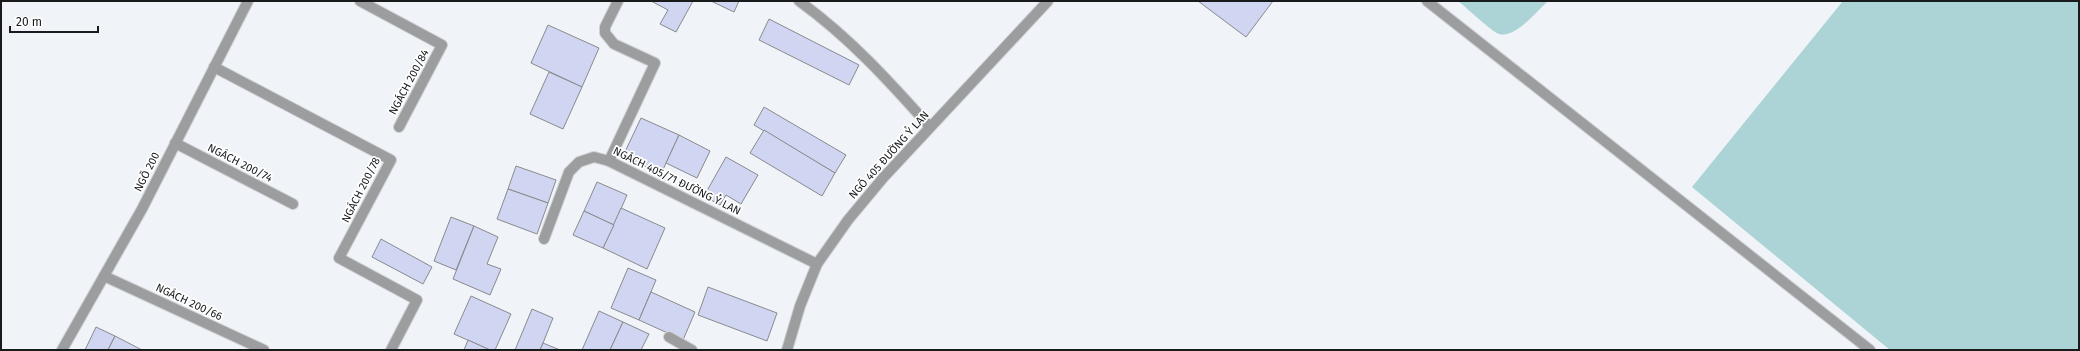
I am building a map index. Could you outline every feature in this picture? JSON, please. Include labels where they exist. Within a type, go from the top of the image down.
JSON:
[{"type":"street","name":"NGÕ 200","points":[[62,350],[176,143],[248,1]]},
{"type":"street","name":"NGÁCH 200/84","points":[[360,1],[442,45],[399,127]]},
{"type":"street","points":[[609,161],[655,63],[614,44],[605,33],[605,27],[618,1]]},
{"type":"street","points":[[799,1],[845,38],[886,77],[930,127]]},
{"type":"street","name":"NGÕ 405 ĐƯỜNG Ỷ LAN","points":[[787,350],[800,306],[817,264],[848,220],[882,178],[1048,1]]},
{"type":"street","points":[[1427,1],[1870,350]]},
{"type":"street","name":"NGÁCH 200/78","points":[[214,66],[391,160],[339,258],[417,300],[391,350]]},
{"type":"street","name":"NGÁCH 200/74","points":[[176,143],[293,204]]},
{"type":"street","name":"NGÁCH 405/71 ĐƯỜNG Ỷ LAN","points":[[544,239],[569,172],[578,162],[594,157],[609,161],[817,264]]},
{"type":"street","name":"NGÁCH 200/66","points":[[104,276],[264,350]]},
{"type":"street","points":[[669,337],[692,350]]},
{"type":"water","points":[[1458,1],[1548,1],[1519,28],[1512,32],[1499,34]]},
{"type":"water","points":[[1843,1],[2079,1],[2079,350],[1890,350],[1692,187]]},
{"type":"building","points":[[651,1],[693,1],[676,32],[660,24],[668,10]]},
{"type":"building","points":[[711,1],[739,1],[734,12]]},
{"type":"building","points":[[1198,1],[1273,1],[1246,37]]},
{"type":"building","points":[[769,19],[859,65],[849,85],[759,40]]},
{"type":"building","points":[[548,25],[599,48],[582,87],[531,63]]},
{"type":"building","points":[[549,72],[582,87],[563,129],[530,114]]},
{"type":"building","points":[[764,107],[846,155],[835,173],[754,125]]},
{"type":"building","points":[[641,118],[679,135],[661,174],[623,156]]},
{"type":"building","points":[[764,130],[835,173],[822,196],[750,153]]},
{"type":"building","points":[[679,135],[710,151],[697,178],[666,163]]},
{"type":"building","points":[[726,157],[758,175],[741,204],[726,195],[720,205],[704,196]]},
{"type":"building","points":[[516,166],[556,180],[548,203],[508,189]]},
{"type":"building","points":[[597,182],[627,195],[614,225],[584,211]]},
{"type":"building","points":[[508,189],[548,203],[537,234],[497,219]]},
{"type":"building","points":[[621,208],[665,228],[647,269],[603,248]]},
{"type":"building","points":[[584,211],[614,225],[603,248],[573,235]]},
{"type":"building","points":[[451,217],[474,226],[456,270],[434,261]]},
{"type":"building","points":[[474,226],[498,237],[487,264],[501,269],[490,295],[453,279]]},
{"type":"building","points":[[381,239],[432,267],[423,284],[372,257]]},
{"type":"building","points":[[628,268],[656,280],[639,320],[611,308]]},
{"type":"building","points":[[708,287],[777,313],[767,341],[698,315]]},
{"type":"building","points":[[651,292],[695,312],[683,340],[639,320]]},
{"type":"building","points":[[471,296],[511,314],[495,350],[490,350],[454,334]]},
{"type":"building","points":[[532,309],[553,318],[543,343],[540,350],[515,350]]},
{"type":"building","points":[[599,311],[623,322],[610,350],[582,350]]},
{"type":"building","points":[[623,322],[649,334],[641,350],[610,350]]},
{"type":"building","points":[[96,327],[115,336],[108,350],[85,350]]},
{"type":"building","points":[[115,336],[142,350],[108,350]]},
{"type":"building","points":[[468,340],[490,350],[464,350]]},
{"type":"building","points":[[543,343],[560,350],[540,350]]}]
